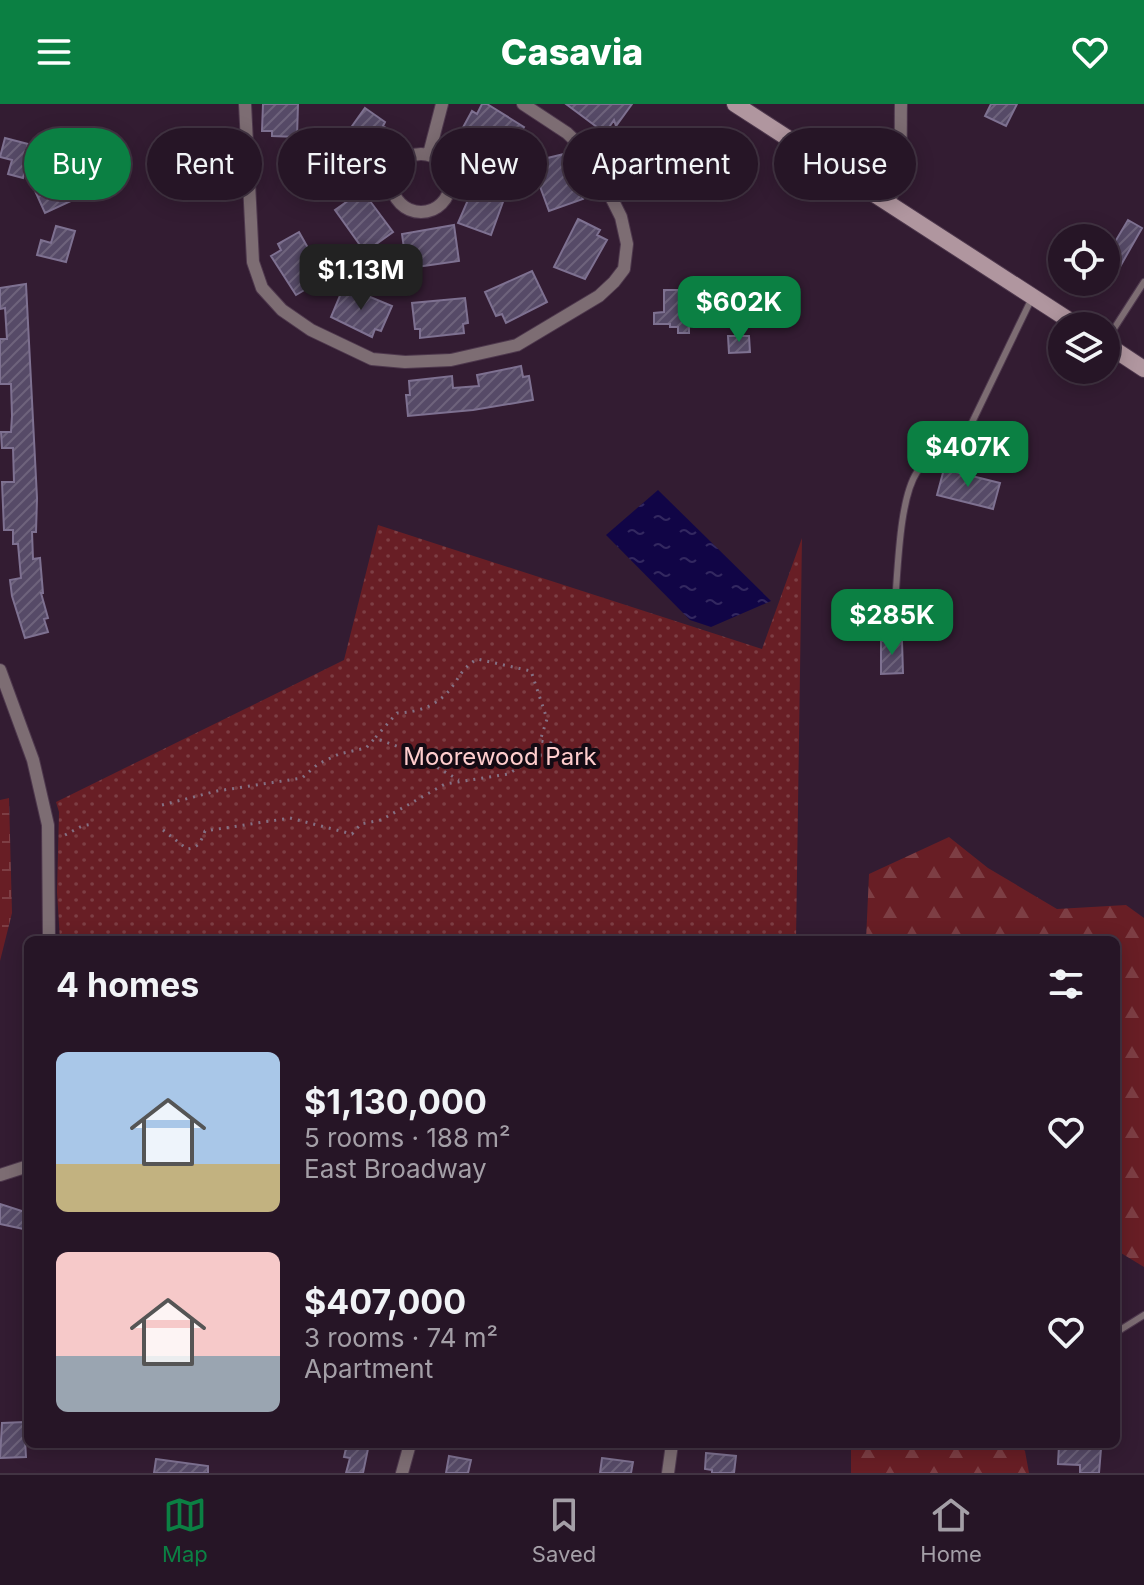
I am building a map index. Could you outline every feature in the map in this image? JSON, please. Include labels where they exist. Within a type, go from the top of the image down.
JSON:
[{"type":"main road","points":[[735,104],[1056,312]]},
{"type":"main road","points":[[1120,352],[1144,369]]},
{"type":"street","points":[[245,104],[253,262],[262,288],[282,310],[311,330],[372,359],[405,362],[451,360],[517,345],[599,296],[624,269],[627,244],[621,217],[590,155],[567,133],[523,104]]},
{"type":"street","points":[[429,154],[442,104]]},
{"type":"street","points":[[888,203],[896,184],[899,165],[901,104]]},
{"type":"street","points":[[429,154],[446,167],[451,185],[448,195],[436,208],[412,211],[395,198],[391,182],[393,173],[408,156],[429,154]]},
{"type":"street","points":[[0,670],[5,698],[33,760],[48,825],[49,936]]},
{"type":"street","points":[[0,1175],[24,1167]]},
{"type":"street","points":[[402,1473],[409,1448]]},
{"type":"street","points":[[668,1473],[671,1448]]},
{"type":"lane","points":[[1120,320],[1144,282]]},
{"type":"lane","points":[[894,614],[905,505],[910,486],[918,469],[932,458],[959,445],[966,435],[1032,297]]},
{"type":"lane","points":[[1120,1330],[1144,1315]]},
{"type":"path","points":[[162,805],[217,791],[302,778],[318,764],[339,754],[366,748],[397,713],[420,711],[447,693],[457,675],[477,659],[531,671],[547,719],[540,741],[551,743],[552,755],[540,755],[508,774],[445,784],[381,820],[361,824],[352,834],[290,818],[205,831],[195,848],[187,849],[163,830]]},
{"type":"path","points":[[375,738],[407,750],[459,780]]},
{"type":"path","points":[[65,835],[92,824]]},
{"type":"green space","name":"Moorewood Park","points":[[378,525],[762,649],[802,538],[796,936],[60,936],[57,892],[59,812],[56,802],[344,660]]},
{"type":"green space","points":[[9,798],[12,913],[0,961],[0,800]]},
{"type":"green space","points":[[949,837],[988,868],[1057,909],[1126,905],[1144,918],[1144,1267],[1120,1252],[1120,936],[866,936],[869,874]]},
{"type":"green space","points":[[851,1448],[1022,1448],[1029,1473],[851,1473]]},
{"type":"water","points":[[658,490],[771,601],[711,627],[690,620],[606,535]]},
{"type":"building","points":[[263,104],[298,104],[297,128],[278,128],[278,136],[272,136],[272,131],[262,131]]},
{"type":"building","points":[[482,104],[487,104],[524,127],[463,128],[472,111],[477,114]]},
{"type":"building","points":[[566,104],[632,104],[616,126],[614,120],[608,128],[598,128]]},
{"type":"building","points":[[991,104],[1017,104],[1006,126],[985,116]]},
{"type":"building","points":[[365,108],[385,122],[383,126],[386,128],[351,128]]},
{"type":"building","points":[[5,138],[24,143],[23,178],[8,174],[12,160],[0,157]]},
{"type":"building","points":[[563,154],[563,200],[580,200],[549,211],[545,200],[547,158]]},
{"type":"building","points":[[39,200],[73,200],[45,213]]},
{"type":"building","points":[[349,200],[369,200],[393,232],[365,252],[335,210]]},
{"type":"building","points":[[468,200],[504,200],[491,235],[458,223]]},
{"type":"building","points":[[578,219],[600,230],[597,235],[607,240],[585,279],[554,267]]},
{"type":"building","points":[[1128,220],[1142,228],[1120,267],[1120,234]]},
{"type":"building","points":[[454,225],[459,261],[409,266],[407,270],[402,234]]},
{"type":"building","points":[[56,226],[75,231],[66,262],[37,255],[41,240],[51,243]]},
{"type":"building","points":[[299,232],[325,278],[296,295],[271,256],[281,250],[278,244]]},
{"type":"building","points":[[532,271],[547,302],[506,323],[502,314],[496,316],[485,292]]},
{"type":"building","points":[[26,284],[37,498],[36,532],[32,532],[33,559],[40,558],[41,593],[48,618],[44,619],[48,632],[25,638],[10,580],[21,578],[18,544],[13,544],[13,530],[4,530],[2,482],[14,482],[13,448],[2,448],[1,432],[11,432],[12,416],[11,384],[0,384],[0,339],[7,339],[5,308],[0,309],[0,288]]},
{"type":"building","points":[[344,286],[392,306],[381,331],[375,329],[372,337],[331,317]]},
{"type":"building","points":[[664,290],[679,290],[680,305],[697,305],[697,323],[689,323],[689,333],[678,333],[678,327],[670,327],[670,324],[654,324],[654,313],[664,312]]},
{"type":"building","points":[[465,298],[468,323],[463,324],[464,333],[420,338],[420,329],[415,329],[412,303]]},
{"type":"building","points":[[728,336],[749,336],[750,352],[729,353]]},
{"type":"building","points":[[521,366],[523,377],[529,376],[533,400],[408,416],[406,395],[410,395],[409,381],[452,376],[453,388],[479,386],[477,375]]},
{"type":"building","points":[[944,469],[1000,483],[993,509],[937,495]]},
{"type":"building","points":[[881,641],[902,641],[903,673],[881,674]]},
{"type":"building","points":[[0,1204],[24,1212],[24,1229],[0,1224]]},
{"type":"building","points":[[24,1422],[26,1457],[0,1458],[2,1423]]},
{"type":"building","points":[[346,1448],[368,1448],[363,1473],[346,1473],[350,1458],[344,1457]]},
{"type":"building","points":[[1059,1448],[1101,1449],[1099,1473],[1080,1473],[1080,1465],[1058,1464]]},
{"type":"building","points":[[706,1453],[736,1456],[734,1473],[712,1473],[712,1470],[705,1469]]},
{"type":"building","points":[[449,1456],[471,1460],[468,1473],[446,1473]]},
{"type":"building","points":[[602,1458],[633,1462],[631,1473],[600,1473]]},
{"type":"building","points":[[156,1459],[208,1466],[208,1473],[154,1473]]}]
